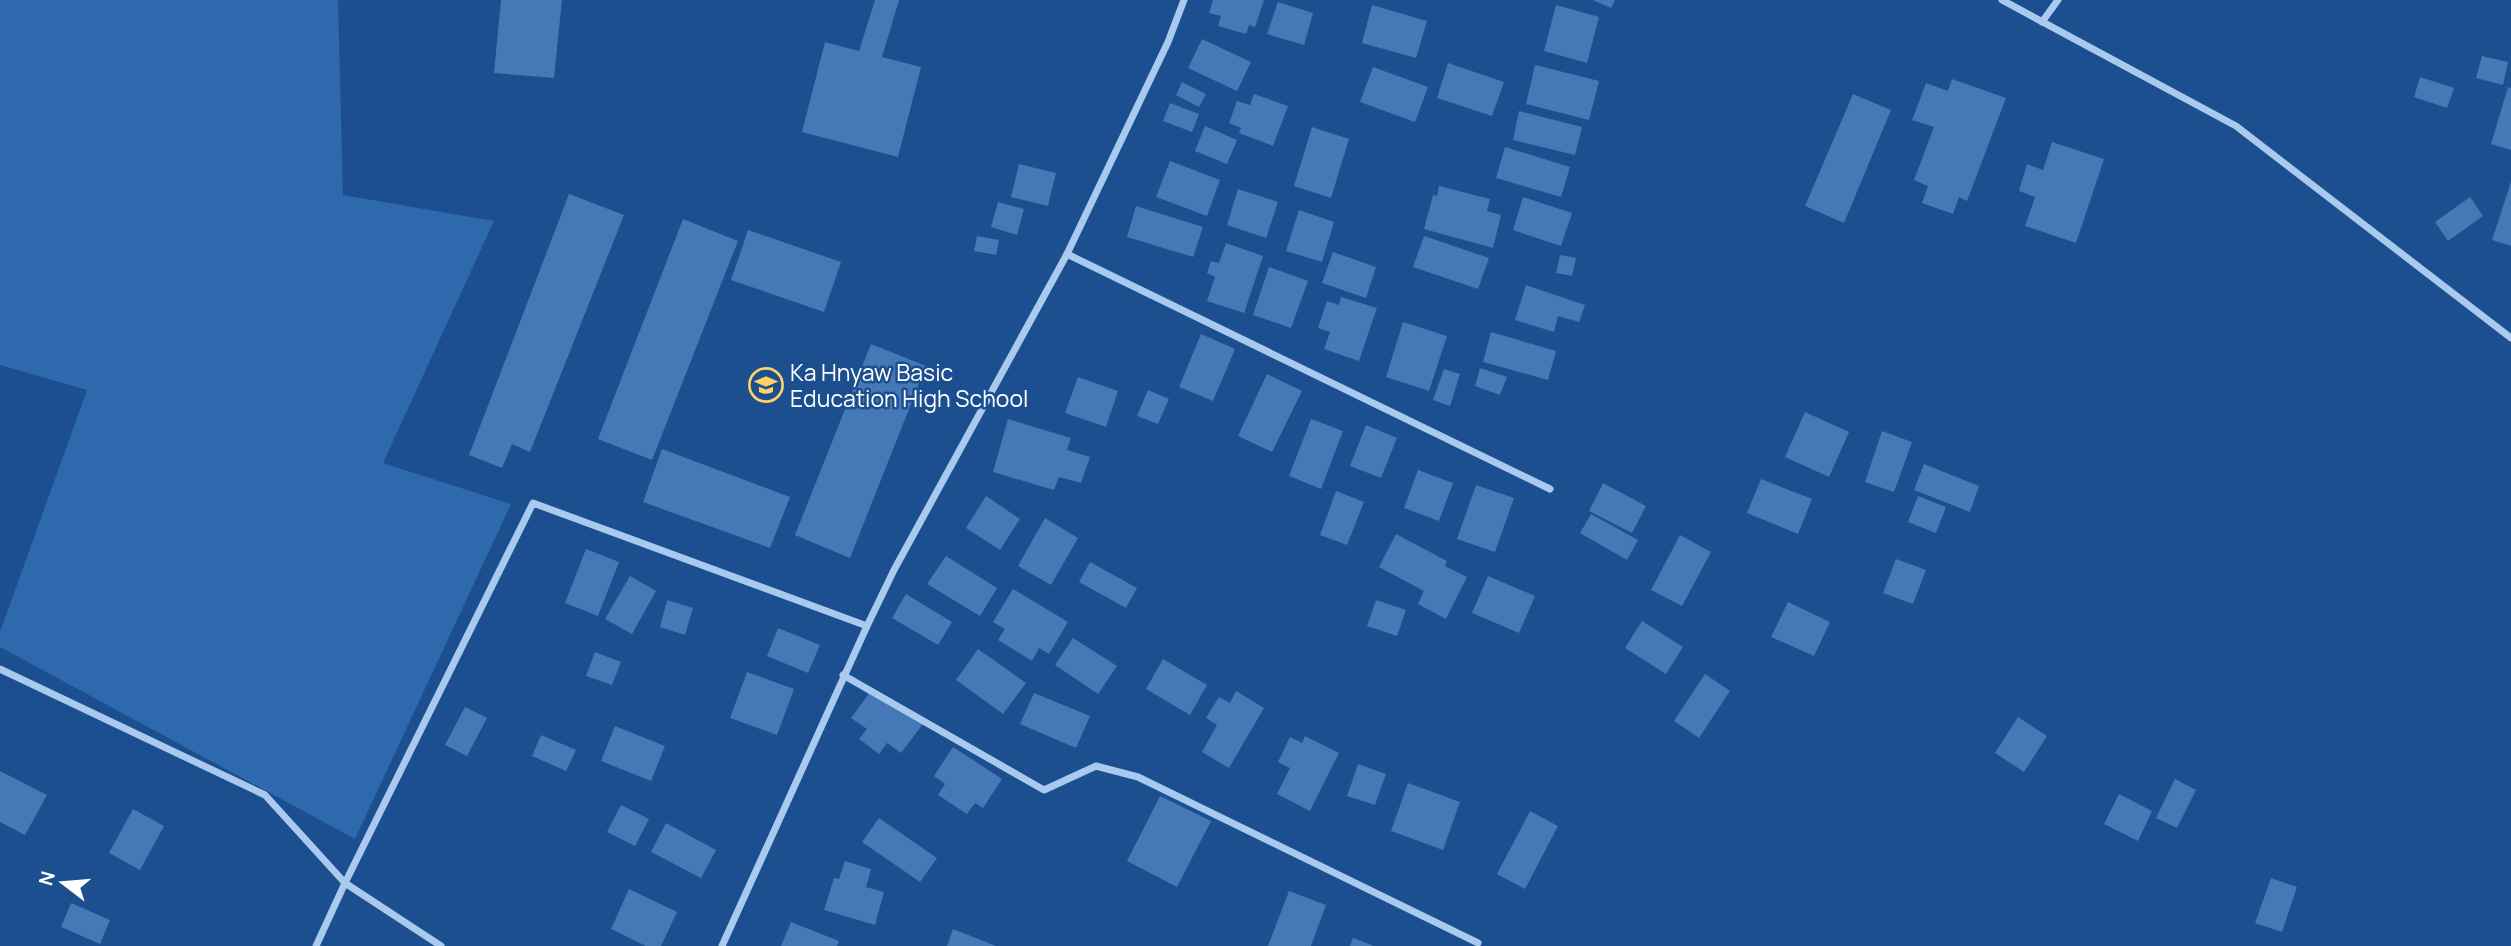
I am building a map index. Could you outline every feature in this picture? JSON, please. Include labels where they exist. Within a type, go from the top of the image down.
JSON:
[{"type":"street","points":[[722,946],[843,675],[901,558],[1067,254],[1168,42],[1184,0]]},
{"type":"street","points":[[2003,0],[2236,126],[2511,338]]},
{"type":"street","points":[[2042,22],[2058,0]]},
{"type":"street","points":[[1067,254],[1550,489]]},
{"type":"street","points":[[316,946],[533,503],[867,626]]},
{"type":"street","points":[[0,669],[265,795],[345,883],[441,946]]},
{"type":"street","points":[[843,675],[1044,790],[1096,766],[1138,777],[1478,943]]},
{"type":"shaded area","points":[[0,0],[338,0],[343,195],[494,221],[383,463],[511,504],[355,839],[0,647],[0,632],[87,390],[0,365]]},
{"type":"building","points":[[501,0],[562,0],[554,78],[494,73]]},
{"type":"building","points":[[875,0],[899,0],[882,57],[921,67],[898,157],[802,132],[825,42],[859,51]]},
{"type":"building","points":[[1213,0],[1264,0],[1255,27],[1249,25],[1246,34],[1218,26],[1221,16],[1209,13]]},
{"type":"building","points":[[1593,0],[1615,0],[1611,8]]},
{"type":"building","points":[[1278,2],[1313,13],[1304,45],[1267,34]]},
{"type":"building","points":[[1372,5],[1427,21],[1416,58],[1362,43]]},
{"type":"building","points":[[1556,5],[1599,17],[1587,63],[1544,51]]},
{"type":"building","points":[[1202,39],[1251,62],[1237,91],[1188,68]]},
{"type":"building","points":[[2482,56],[2508,62],[2503,85],[2476,78]]},
{"type":"building","points":[[1448,63],[1504,82],[1492,116],[1437,98]]},
{"type":"building","points":[[1535,65],[1599,81],[1589,120],[1526,104]]},
{"type":"building","points":[[1373,67],[1428,87],[1415,122],[1360,102]]},
{"type":"building","points":[[2420,77],[2454,88],[2447,108],[2414,97]]},
{"type":"building","points":[[1952,79],[2006,98],[1967,201],[1959,197],[1953,214],[1922,203],[1928,186],[1914,180],[1934,127],[1912,120],[1926,83],[1948,91]]},
{"type":"building","points":[[1182,82],[1206,94],[1199,107],[1176,95]]},
{"type":"building","points":[[2508,87],[2511,88],[2511,150],[2491,144]]},
{"type":"building","points":[[1254,94],[1288,106],[1273,146],[1239,133],[1241,128],[1229,123],[1237,101],[1250,105]]},
{"type":"building","points":[[1853,94],[1891,110],[1844,223],[1805,206]]},
{"type":"building","points":[[1170,103],[1199,114],[1192,132],[1163,121]]},
{"type":"building","points":[[1519,111],[1582,127],[1575,155],[1513,140]]},
{"type":"building","points":[[1205,126],[1237,140],[1227,164],[1195,151]]},
{"type":"building","points":[[1312,127],[1349,139],[1331,198],[1294,186]]},
{"type":"building","points":[[2052,142],[2104,159],[2076,243],[2025,226],[2035,197],[2019,191],[2027,164],[2043,170]]},
{"type":"building","points":[[1505,147],[1570,167],[1561,197],[1496,178]]},
{"type":"building","points":[[1170,161],[1220,180],[1207,216],[1156,197]]},
{"type":"building","points":[[1019,164],[1056,173],[1048,206],[1011,197]]},
{"type":"building","points":[[2511,182],[2511,246],[2492,240]]},
{"type":"building","points":[[1439,186],[1490,199],[1487,211],[1501,215],[1493,248],[1424,229],[1433,195],[1437,196]]},
{"type":"building","points":[[1238,189],[1278,202],[1266,238],[1227,225]]},
{"type":"building","points":[[569,194],[624,215],[530,452],[512,444],[502,468],[469,455]]},
{"type":"building","points":[[1523,197],[1572,213],[1561,246],[1513,230]]},
{"type":"building","points":[[2470,197],[2483,216],[2448,241],[2435,222]]},
{"type":"building","points":[[998,202],[1024,209],[1017,235],[991,227]]},
{"type":"building","points":[[1136,206],[1203,227],[1193,257],[1127,237]]},
{"type":"building","points":[[1299,210],[1334,222],[1322,262],[1286,251]]},
{"type":"building","points":[[683,219],[738,241],[652,460],[598,439]]},
{"type":"building","points":[[748,230],[841,262],[824,312],[731,280]]},
{"type":"building","points":[[977,236],[999,240],[996,255],[974,251]]},
{"type":"building","points":[[1424,236],[1489,258],[1478,289],[1413,267]]},
{"type":"building","points":[[1226,243],[1263,256],[1244,313],[1207,301],[1215,277],[1207,273],[1211,261],[1219,263]]},
{"type":"building","points":[[1333,252],[1376,267],[1366,298],[1322,283]]},
{"type":"building","points":[[1560,255],[1576,258],[1572,276],[1556,273]]},
{"type":"building","points":[[1269,267],[1308,281],[1291,328],[1253,315]]},
{"type":"building","points":[[1526,285],[1585,305],[1579,322],[1558,316],[1554,332],[1515,320]]},
{"type":"building","points":[[1341,297],[1377,308],[1359,361],[1324,349],[1330,332],[1318,328],[1327,301],[1339,305]]},
{"type":"building","points":[[1403,322],[1447,336],[1429,391],[1386,377]]},
{"type":"building","points":[[1491,332],[1556,351],[1548,380],[1483,362]]},
{"type":"building","points":[[1201,334],[1235,349],[1213,401],[1179,387]]},
{"type":"building","points":[[871,344],[926,366],[850,558],[795,535]]},
{"type":"building","points":[[1480,368],[1507,377],[1500,395],[1475,386]]},
{"type":"building","points":[[1444,369],[1460,374],[1450,406],[1433,400]]},
{"type":"building","points":[[1267,374],[1302,391],[1272,452],[1238,436]]},
{"type":"building","points":[[1078,377],[1118,391],[1106,427],[1065,413]]},
{"type":"building","points":[[1148,390],[1169,399],[1158,424],[1137,416]]},
{"type":"building","points":[[1805,412],[1849,432],[1829,477],[1785,457]]},
{"type":"building","points":[[1008,419],[1071,438],[1067,450],[1090,457],[1081,483],[1059,477],[1054,490],[993,472]]},
{"type":"building","points":[[1311,419],[1343,431],[1321,489],[1289,476]]},
{"type":"building","points":[[1366,425],[1397,438],[1381,478],[1350,466]]},
{"type":"building","points":[[1882,431],[1912,442],[1894,492],[1865,482]]},
{"type":"building","points":[[662,449],[790,497],[770,548],[643,502]]},
{"type":"building","points":[[1924,464],[1979,486],[1970,512],[1914,490]]},
{"type":"building","points":[[1418,470],[1453,483],[1439,521],[1404,508]]},
{"type":"building","points":[[1761,479],[1812,499],[1798,534],[1747,513]]},
{"type":"building","points":[[1603,483],[1646,506],[1632,533],[1589,511]]},
{"type":"building","points":[[1476,485],[1514,498],[1495,552],[1457,539]]},
{"type":"building","points":[[1336,491],[1364,502],[1347,545],[1320,535]]},
{"type":"building","points":[[986,496],[1020,519],[1000,550],[966,528]]},
{"type":"building","points":[[1918,496],[1946,507],[1936,533],[1908,522]]},
{"type":"building","points":[[1591,514],[1638,540],[1627,560],[1580,533]]},
{"type":"building","points":[[1045,518],[1078,538],[1051,585],[1018,566]]},
{"type":"building","points":[[1396,534],[1447,561],[1445,566],[1467,577],[1446,619],[1418,604],[1424,591],[1379,567]]},
{"type":"building","points":[[1680,535],[1711,552],[1682,606],[1651,590]]},
{"type":"building","points":[[586,549],[619,562],[598,616],[565,603]]},
{"type":"building","points":[[946,556],[997,588],[980,616],[927,584]]},
{"type":"building","points":[[1896,559],[1926,570],[1913,604],[1883,593]]},
{"type":"building","points":[[1090,562],[1137,588],[1126,608],[1079,582]]},
{"type":"building","points":[[630,576],[656,591],[632,634],[605,619]]},
{"type":"building","points":[[1488,576],[1535,596],[1519,633],[1472,613]]},
{"type":"building","points":[[1013,589],[1068,622],[1049,654],[1039,648],[1032,661],[998,640],[1005,629],[993,622]]},
{"type":"building","points":[[906,594],[952,622],[938,645],[892,618]]},
{"type":"building","points":[[667,600],[693,608],[685,635],[660,627]]},
{"type":"building","points":[[1376,600],[1406,610],[1397,636],[1367,626]]},
{"type":"building","points":[[1788,602],[1830,622],[1814,656],[1771,637]]},
{"type":"building","points":[[1642,621],[1683,647],[1666,674],[1625,648]]},
{"type":"building","points":[[778,628],[820,645],[808,673],[767,656]]},
{"type":"building","points":[[1073,638],[1117,666],[1098,694],[1055,665]]},
{"type":"building","points":[[978,649],[1026,683],[1003,714],[956,680]]},
{"type":"building","points":[[595,652],[621,662],[612,685],[586,676]]},
{"type":"building","points":[[1163,659],[1207,685],[1190,715],[1146,689]]},
{"type":"building","points":[[747,672],[794,689],[777,735],[730,718]]},
{"type":"building","points":[[1705,674],[1730,691],[1699,738],[1674,721]]},
{"type":"building","points":[[873,688],[923,724],[901,753],[887,743],[879,754],[859,739],[867,729],[851,718]]},
{"type":"building","points":[[1236,691],[1264,708],[1229,768],[1202,752],[1217,725],[1206,718],[1219,697],[1230,703]]},
{"type":"building","points":[[1034,693],[1090,716],[1076,748],[1020,724]]},
{"type":"building","points":[[465,707],[487,718],[467,756],[445,745]]},
{"type":"building","points":[[2018,717],[2047,736],[2024,772],[1995,753]]},
{"type":"building","points":[[615,726],[665,746],[651,781],[601,761]]},
{"type":"building","points":[[541,735],[576,750],[566,771],[532,756]]},
{"type":"building","points":[[1305,736],[1339,753],[1310,811],[1277,794],[1290,768],[1278,762],[1290,737],[1302,743]]},
{"type":"building","points":[[953,747],[1002,779],[983,808],[975,803],[967,814],[938,795],[945,784],[934,776]]},
{"type":"building","points":[[1358,764],[1386,774],[1375,805],[1347,796]]},
{"type":"building","points":[[0,771],[47,795],[25,835],[0,822]]},
{"type":"building","points":[[2175,779],[2196,790],[2177,828],[2156,818]]},
{"type":"building","points":[[1408,783],[1460,802],[1443,850],[1391,831]]},
{"type":"building","points":[[2119,794],[2152,811],[2138,841],[2104,824]]},
{"type":"building","points":[[1160,796],[1211,821],[1177,887],[1127,861]]},
{"type":"building","points":[[621,805],[649,819],[635,846],[607,832]]},
{"type":"building","points":[[133,809],[164,826],[140,870],[109,853]]},
{"type":"building","points":[[1530,811],[1558,826],[1525,889],[1497,874]]},
{"type":"building","points":[[879,818],[937,858],[920,882],[862,842]]},
{"type":"building","points":[[666,823],[716,850],[701,878],[651,852]]},
{"type":"building","points":[[845,861],[871,869],[866,887],[884,892],[875,925],[824,910],[834,878],[839,879]]},
{"type":"building","points":[[2271,878],[2297,887],[2282,932],[2255,923]]},
{"type":"building","points":[[629,889],[677,912],[661,946],[646,946],[611,929]]},
{"type":"building","points":[[1289,891],[1326,905],[1311,946],[1268,946]]},
{"type":"building","points":[[71,903],[110,920],[100,944],[61,927]]},
{"type":"building","points":[[791,922],[839,941],[837,946],[781,946]]},
{"type":"building","points":[[953,929],[996,946],[947,946]]},
{"type":"building","points":[[1353,938],[1374,946],[1350,946]]},
{"type":"place","name":"Ka Hnyaw Basic Education High School","points":[[766,385]]}]
